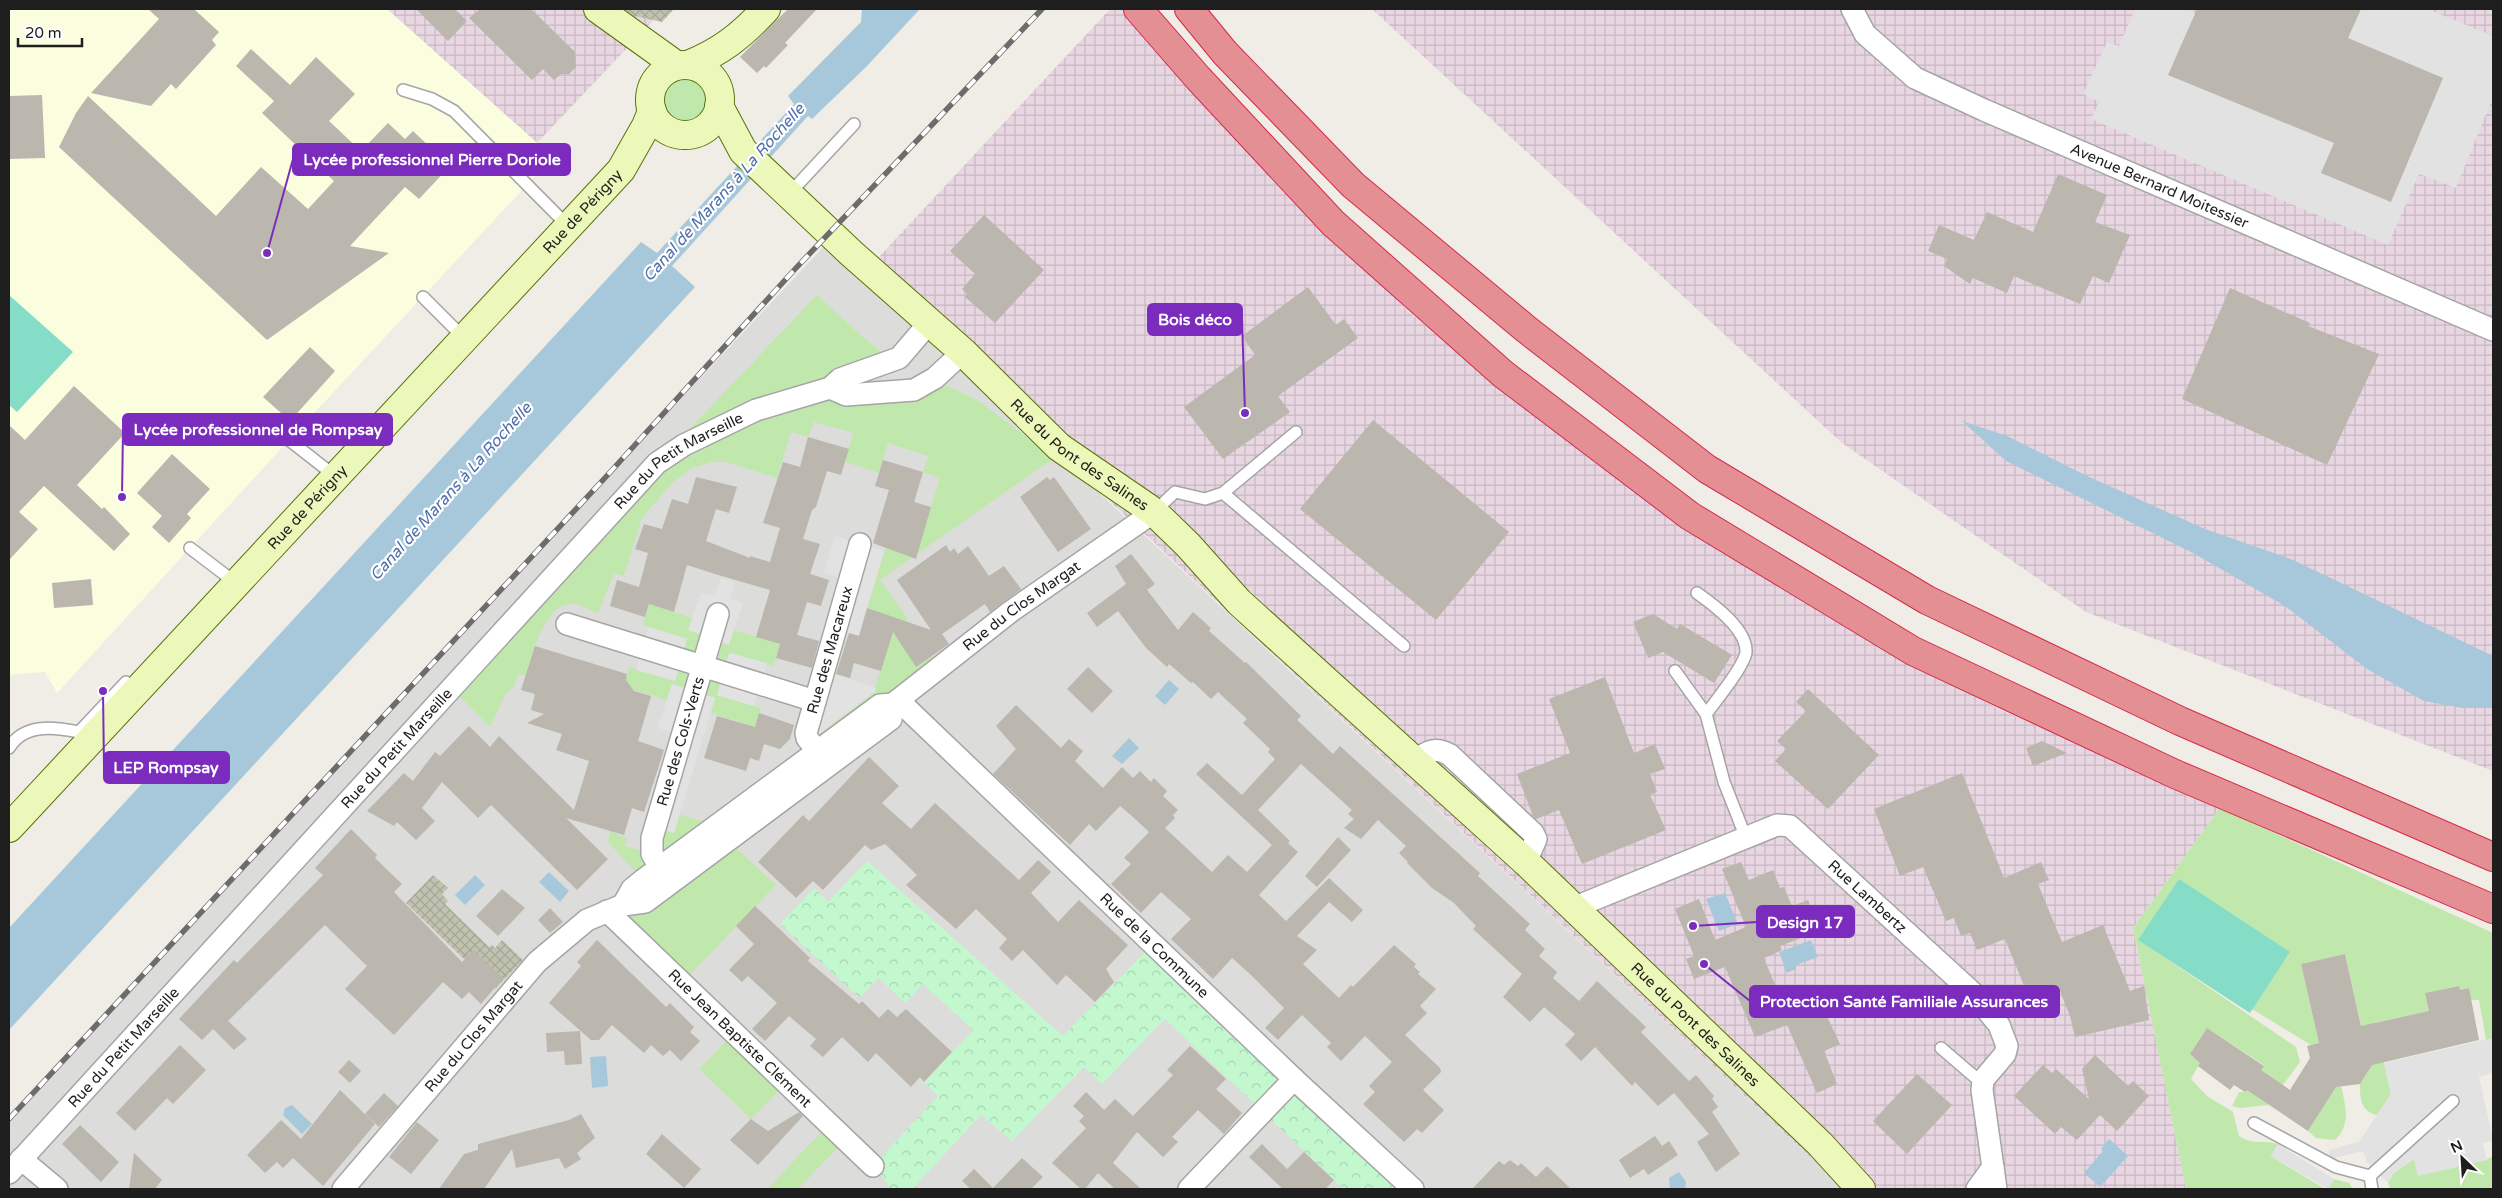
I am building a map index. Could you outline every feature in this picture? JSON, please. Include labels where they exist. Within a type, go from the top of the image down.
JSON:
[{"type":"highway","points":[[1138,9],[1198,78],[1333,223],[1503,374],[1690,516],[1913,651],[2175,774],[2493,909]]},
{"type":"highway","points":[[1189,9],[1225,53],[1353,185],[1526,329],[1707,469],[1926,600],[2180,721],[2493,857]]},
{"type":"street","points":[[652,100],[657,78],[682,65],[708,57],[742,35],[766,9]]},
{"type":"street","name":"Avenue Bernard Moitessier","points":[[1852,9],[1866,34],[1914,78],[2493,330]]},
{"type":"street","points":[[602,12],[639,63],[657,121],[670,131],[687,135],[698,132],[708,126],[715,117],[718,95],[742,35]]},
{"type":"street","points":[[602,12],[682,65],[699,68],[709,74],[718,95]]},
{"type":"street","name":"Rue du Pont des Salines","points":[[718,95],[743,151]]},
{"type":"street","name":"Rue de Périgny","points":[[9,828],[175,639],[236,583],[621,170],[646,126],[652,100]]},
{"type":"street","name":"Rue du Pont des Salines","points":[[698,132],[743,151],[929,323],[963,352],[1059,447],[1154,512],[1188,545],[1239,602],[1526,862],[1820,1144],[1862,1189]]},
{"type":"street","name":"Rue du Petit Marseille","points":[[15,1166],[657,463],[684,444],[756,410],[830,388],[840,379],[899,358],[929,323]]},
{"type":"street","name":"Rue du Petit Marseille","points":[[830,388],[846,394],[914,390],[935,378],[963,352]]},
{"type":"street","name":"Rue du Clos Margat","points":[[343,1189],[537,962],[587,920],[615,908],[645,902],[823,759],[880,705],[895,702],[1010,612],[1154,512]]},
{"type":"street","name":"Rue des Macareux","points":[[823,759],[807,738],[806,733],[860,544]]},
{"type":"street","name":"Rue des Cols-Verts","points":[[660,867],[652,854],[652,838],[718,614]]},
{"type":"street","points":[[567,624],[815,701]]},
{"type":"street","name":"Rue de la Commune","points":[[895,702],[1294,1079],[1414,1189]]},
{"type":"street","name":"Rue du Clos Margat","points":[[615,908],[632,889],[660,867],[823,759]]},
{"type":"street","name":"Rue Lambertz","points":[[1573,908],[1777,826],[1790,826],[1973,993],[2000,1025],[2007,1046],[2005,1054],[1983,1084]]},
{"type":"street","name":"Rue Jean Baptiste Clément","points":[[615,908],[873,1166]]},
{"type":"street","points":[[1189,1189],[1294,1079]]},
{"type":"street","points":[[1983,1084],[1982,1090],[1996,1189]]},
{"type":"street","points":[[15,1166],[57,1189]]},
{"type":"street","points":[[1977,1189],[1994,1167]]},
{"type":"lane","points":[[403,90],[432,99],[454,111],[568,226]]},
{"type":"lane","points":[[789,194],[854,124]]},
{"type":"lane","points":[[423,297],[464,338]]},
{"type":"lane","points":[[1154,512],[1175,492],[1205,499],[1223,493],[1296,432]]},
{"type":"lane","points":[[289,440],[335,476]]},
{"type":"lane","points":[[1223,493],[1404,646]]},
{"type":"lane","points":[[190,548],[236,583]]},
{"type":"lane","points":[[1698,593],[1720,610],[1734,625],[1744,641],[1746,653],[1725,689],[1706,714]]},
{"type":"lane","points":[[1675,671],[1706,714],[1724,782],[1746,838]]},
{"type":"lane","points":[[9,748],[15,738],[32,730],[57,727],[80,732],[131,677]]},
{"type":"lane","points":[[1941,1048],[1983,1084]]},
{"type":"lane","points":[[2370,1176],[2453,1101]]},
{"type":"lane","points":[[2254,1123],[2336,1167],[2370,1176]]},
{"type":"lane","points":[[2370,1176],[2372,1189]]},
{"type":"shaded area","points":[[9,9],[387,9],[553,157],[289,440],[57,693],[45,672],[9,675]]},
{"type":"shaded area","points":[[387,9],[664,9],[537,143]]},
{"type":"shaded area","points":[[625,9],[674,9],[662,22],[631,15]]},
{"type":"shaded area","points":[[1110,9],[1127,9],[1186,86],[1410,313],[1598,465],[1783,589],[1915,666],[2001,710],[2220,808],[2133,928],[2186,1189],[1844,1189],[865,272]]},
{"type":"shaded area","points":[[1372,9],[2493,9],[2493,771],[2086,612],[1842,443]]},
{"type":"shaded area","points":[[2135,9],[2184,9],[2195,13],[2314,116],[2391,202],[2443,78],[2347,40],[2361,9],[2427,9],[2493,36],[2493,97],[2456,188],[2419,174],[2388,245],[2091,119],[2099,102],[2083,94],[2107,42],[2119,46]]},
{"type":"shaded area","points":[[831,239],[1053,450],[1844,1189],[9,1189],[9,1114]]},
{"type":"shaded area","points":[[835,536],[884,551],[859,636],[835,629],[849,581],[824,573]]},
{"type":"shaded area","points":[[721,578],[735,582],[730,599],[743,603],[729,645],[688,630],[701,593],[714,596]]},
{"type":"shaded area","points":[[649,627],[687,639],[675,681],[636,670]]},
{"type":"shaded area","points":[[729,653],[767,663],[753,706],[717,695]]},
{"type":"shaded area","points":[[823,671],[875,687],[876,691],[818,735],[806,733]]},
{"type":"shaded area","points":[[672,684],[715,698],[674,833],[654,827],[682,735],[658,728]]},
{"type":"shaded area","points":[[433,875],[448,888],[442,894],[448,901],[445,904],[489,947],[492,945],[495,948],[502,940],[523,960],[495,989],[406,903]]},
{"type":"shaded area","points":[[2493,1038],[2493,1073],[2479,1077],[2493,1140],[2483,1143],[2487,1160],[2418,1176],[2414,1159],[2393,1174],[2388,1183],[2367,1162],[2363,1151],[2330,1159],[2329,1150],[2359,1142],[2391,1094],[2384,1063]]},
{"type":"shaded area","points":[[2278,1144],[2334,1179],[2328,1189],[2271,1156]]},
{"type":"green space","points":[[679,71],[689,71],[699,75],[707,83],[711,98],[707,113],[699,121],[689,125],[679,125],[669,121],[661,113],[657,103],[657,93],[661,83],[669,75]]},
{"type":"green space","points":[[9,295],[73,352],[17,412],[9,405]]},
{"type":"green space","points":[[817,295],[865,339],[887,356],[830,388],[942,383],[979,401],[1054,458],[880,580],[908,619],[904,623],[942,666],[729,841],[776,885],[682,983],[607,911],[643,880],[608,842],[610,831],[627,838],[624,846],[652,853],[654,827],[674,833],[680,815],[718,825],[817,752],[807,738],[876,691],[875,687],[897,619],[867,608],[886,547],[921,539],[940,478],[923,472],[928,456],[888,443],[879,473],[845,462],[853,433],[814,422],[808,437],[791,432],[777,478],[726,462],[712,462],[692,468],[672,483],[642,518],[624,576],[614,573],[598,613],[579,605],[568,604],[560,607],[552,614],[540,634],[526,676],[518,674],[514,687],[506,693],[490,727],[451,688],[657,463]]},
{"type":"green space","points":[[649,604],[692,618],[689,630],[705,637],[701,649],[690,654],[683,653],[687,639],[643,625]]},
{"type":"green space","points":[[734,630],[780,644],[773,666],[730,653],[725,667],[716,658],[717,641],[729,644]]},
{"type":"green space","points":[[629,667],[675,681],[679,670],[685,671],[689,681],[687,689],[672,685],[667,700],[624,687]]},
{"type":"green space","points":[[721,681],[717,695],[761,708],[755,727],[711,713],[715,698],[701,694],[707,682]]},
{"type":"green space","points":[[2220,808],[2493,933],[2493,1038],[2486,1040],[2479,1000],[2471,1000],[2469,988],[2460,990],[2458,986],[2426,993],[2429,1011],[2374,1023],[2363,1033],[2345,954],[2301,964],[2319,1043],[2311,1045],[2252,1009],[2290,952],[2139,940],[2296,1047],[2300,1062],[2268,1105],[2240,1108],[2232,1106],[2239,1092],[2245,1092],[2264,1065],[2207,1028],[2190,1054],[2200,1063],[2191,1079],[2207,1096],[2233,1112],[2239,1136],[2249,1141],[2278,1144],[2271,1156],[2325,1189],[2186,1189],[2133,928]]},
{"type":"green space","points":[[867,861],[1063,1036],[1153,944],[1413,1189],[1344,1189],[1165,1019],[1102,1084],[1084,1067],[1012,1141],[981,1115],[915,1186],[918,1189],[890,1189],[887,1182],[873,1166],[938,1096],[924,1082],[973,1030],[923,984],[905,1003],[879,978],[859,998],[780,924],[814,888],[828,902]]},
{"type":"green space","points":[[2179,879],[2290,952],[2250,1013],[2138,940]]},
{"type":"green space","points":[[734,1033],[786,1083],[751,1119],[699,1069]]},
{"type":"green space","points":[[2383,1059],[2391,1094],[2377,1115],[2368,1111],[2362,1104],[2360,1084],[2370,1068],[2369,1062]]},
{"type":"green space","points":[[2340,1080],[2346,1112],[2344,1126],[2335,1140],[2316,1138],[2308,1131]]},
{"type":"green space","points":[[829,1124],[845,1140],[798,1189],[767,1189]]},
{"type":"green space","points":[[2493,1156],[2493,1189],[2390,1189],[2388,1183],[2393,1174],[2414,1159],[2418,1175],[2486,1160]]},
{"type":"green space","points":[[2334,1179],[2349,1183],[2353,1189],[2328,1189]]},
{"type":"water","name":"Canal de Marans à La Rochelle","points":[[862,9],[920,9],[866,67],[812,119],[808,116],[672,266],[695,287],[9,1030],[9,928],[641,242],[657,253],[794,104],[788,96],[861,22]]},
{"type":"water","points":[[1962,421],[2007,436],[2087,476],[2205,529],[2291,559],[2493,656],[2493,708],[2462,708],[2424,701],[2367,669],[2285,606],[2193,553],[2006,461]]},
{"type":"water","points":[[1169,680],[1179,689],[1165,705],[1155,696]]},
{"type":"water","points":[[1129,738],[1139,748],[1122,764],[1112,756]]},
{"type":"water","points":[[549,872],[569,891],[560,902],[539,882]]},
{"type":"water","points":[[475,875],[485,885],[465,905],[455,895]]},
{"type":"water","points":[[1725,893],[1738,924],[1719,931],[1706,899]]},
{"type":"water","points":[[1811,940],[1818,957],[1796,965],[1796,969],[1787,973],[1779,952]]},
{"type":"water","points":[[606,1056],[608,1086],[592,1088],[590,1057]]},
{"type":"water","points":[[292,1105],[312,1124],[302,1134],[283,1115],[285,1108]]},
{"type":"water","points":[[2109,1139],[2128,1156],[2100,1187],[2084,1173],[2103,1151],[2101,1149]]},
{"type":"water","points":[[1679,1172],[1686,1182],[1685,1189],[1670,1189],[1669,1178]]},
{"type":"building","points":[[148,9],[194,9],[219,32],[212,40],[216,45],[176,89],[171,84],[151,106],[91,93],[159,19]]},
{"type":"building","points":[[416,9],[455,9],[467,21],[448,41]]},
{"type":"building","points":[[480,9],[531,9],[575,52],[576,67],[569,74],[561,74],[554,80],[543,69],[532,80],[469,18]]},
{"type":"building","points":[[788,9],[817,9],[785,43],[788,45],[766,68],[764,66],[757,73],[740,57]]},
{"type":"building","points":[[2197,9],[2361,9],[2348,38],[2443,78],[2391,202],[2321,173],[2334,143],[2168,75]]},
{"type":"building","points":[[251,49],[290,85],[316,57],[355,94],[329,121],[361,151],[388,123],[405,139],[413,131],[450,166],[419,199],[405,187],[350,246],[389,253],[267,340],[59,147],[76,113],[88,96],[216,216],[261,167],[308,209],[334,181],[262,113],[274,101],[236,66]]},
{"type":"building","points":[[42,95],[45,158],[9,159],[9,96]]},
{"type":"building","points":[[2058,174],[2107,195],[2095,222],[2130,235],[2109,283],[2093,276],[2080,304],[2014,276],[2007,293],[1973,278],[1970,284],[1944,266],[1947,259],[1928,251],[1939,225],[1974,240],[1987,212],[2033,232]]},
{"type":"building","points":[[984,215],[1044,270],[995,323],[965,297],[967,294],[962,289],[975,274],[950,251]]},
{"type":"building","points":[[1308,287],[1336,325],[1344,319],[1358,338],[1278,396],[1290,412],[1223,459],[1184,407],[1255,355],[1242,336]]},
{"type":"building","points":[[2230,288],[2310,323],[2308,326],[2379,354],[2327,465],[2182,399]]},
{"type":"building","points":[[310,347],[335,371],[290,421],[263,397]]},
{"type":"building","points":[[74,386],[125,433],[77,485],[102,509],[104,507],[130,534],[114,551],[44,486],[19,512],[38,529],[9,560],[9,425],[25,440]]},
{"type":"building","points":[[1373,420],[1509,532],[1436,620],[1300,509]]},
{"type":"building","points":[[808,437],[849,449],[841,475],[827,471],[816,507],[812,510],[803,539],[820,544],[810,574],[829,580],[821,606],[807,602],[797,635],[819,641],[812,668],[776,658],[780,644],[756,637],[770,590],[687,565],[674,612],[649,604],[645,617],[610,606],[617,580],[639,587],[648,553],[635,549],[644,524],[662,529],[672,499],[688,504],[696,477],[737,487],[729,513],[716,509],[706,541],[750,558],[750,556],[770,562],[780,528],[763,523],[783,462],[800,467]]},
{"type":"building","points":[[172,454],[210,489],[187,514],[191,518],[169,543],[152,527],[162,516],[137,493]]},
{"type":"building","points":[[883,460],[923,472],[914,502],[931,507],[916,559],[873,543],[889,490],[875,486]]},
{"type":"building","points":[[1047,477],[1050,480],[1054,477],[1091,529],[1058,552],[1020,497]]},
{"type":"building","points":[[946,545],[950,552],[954,548],[958,554],[968,546],[989,576],[1004,566],[1021,589],[990,612],[985,604],[942,634],[949,644],[916,667],[893,632],[881,671],[854,663],[850,678],[836,674],[849,633],[859,636],[867,608],[931,630],[897,580]]},
{"type":"building","points":[[1131,554],[1155,584],[1147,590],[1178,630],[1193,612],[1211,628],[1209,631],[1246,662],[1301,716],[1297,720],[1333,754],[1340,746],[1480,873],[1478,876],[1530,924],[1525,930],[1545,949],[1539,956],[1557,972],[1553,978],[1579,1001],[1597,981],[1646,1027],[1641,1032],[1689,1081],[1696,1075],[1714,1096],[1712,1099],[1718,1107],[1712,1112],[1740,1154],[1716,1172],[1697,1142],[1709,1134],[1674,1093],[1658,1106],[1635,1082],[1632,1086],[1595,1047],[1581,1061],[1565,1045],[1575,1034],[1544,1007],[1530,1022],[1503,997],[1522,974],[1473,929],[1476,926],[1454,903],[1432,888],[1407,863],[1399,853],[1406,846],[1378,820],[1361,839],[1344,828],[1354,819],[1348,814],[1352,810],[1301,764],[1258,810],[1290,841],[1288,843],[1298,852],[1259,895],[1286,921],[1329,878],[1363,910],[1352,922],[1329,902],[1297,936],[1317,950],[1303,964],[1339,998],[1351,985],[1353,987],[1394,945],[1416,964],[1414,967],[1420,972],[1418,974],[1436,989],[1420,1006],[1427,1013],[1405,1035],[1440,1068],[1441,1072],[1423,1090],[1444,1110],[1422,1133],[1417,1129],[1404,1142],[1363,1104],[1375,1092],[1369,1086],[1392,1062],[1365,1036],[1341,1061],[1327,1047],[1331,1043],[1302,1015],[1278,1040],[1265,1028],[1284,1008],[1251,975],[1232,958],[1213,979],[1171,939],[1191,919],[1161,892],[1141,913],[1111,884],[1131,864],[1124,858],[1149,832],[1132,816],[1120,806],[1096,831],[1089,824],[1070,845],[993,774],[1016,749],[996,726],[1016,705],[1061,748],[1069,739],[1083,751],[1075,761],[1103,788],[1122,767],[1133,778],[1140,771],[1151,782],[1154,778],[1167,791],[1163,796],[1178,810],[1173,815],[1175,818],[1165,828],[1212,872],[1228,855],[1247,872],[1272,845],[1196,774],[1207,763],[1242,795],[1275,759],[1268,752],[1270,749],[1243,723],[1247,719],[1218,692],[1211,699],[1193,682],[1191,683],[1169,664],[1167,667],[1146,648],[1118,611],[1097,627],[1087,613],[1126,584],[1115,566]]},
{"type":"building","points":[[91,579],[93,605],[54,608],[52,583]]},
{"type":"building","points":[[1653,614],[1677,629],[1680,624],[1732,655],[1714,683],[1663,652],[1648,658],[1633,622]]},
{"type":"building","points":[[535,646],[627,674],[626,680],[634,691],[651,696],[638,741],[664,750],[644,812],[632,808],[624,835],[566,818],[608,859],[577,890],[491,805],[478,818],[442,782],[422,808],[435,821],[416,840],[397,822],[394,826],[367,811],[404,773],[413,781],[435,752],[440,756],[469,726],[490,747],[499,736],[574,810],[589,761],[556,750],[562,734],[527,723],[544,714],[531,710],[535,694],[521,690]]},
{"type":"building","points":[[1088,667],[1113,691],[1092,713],[1067,689]]},
{"type":"building","points":[[1605,677],[1634,753],[1655,744],[1665,769],[1650,774],[1657,792],[1650,795],[1666,830],[1582,864],[1559,810],[1536,819],[1533,816],[1517,774],[1570,753],[1549,699]]},
{"type":"building","points":[[1808,689],[1879,755],[1828,809],[1775,761],[1786,749],[1777,741],[1806,711],[1796,702]]},
{"type":"building","points":[[759,713],[794,725],[790,739],[780,749],[764,744],[759,761],[750,758],[746,771],[704,758],[717,716],[755,727]]},
{"type":"building","points":[[2042,741],[2067,753],[2033,766],[2026,748]]},
{"type":"building","points":[[869,757],[899,786],[882,803],[911,829],[935,803],[1019,880],[1038,860],[1051,872],[1031,893],[1058,922],[1079,900],[1128,945],[1106,969],[1114,982],[1095,1002],[1066,975],[1057,985],[1023,950],[1012,961],[999,948],[1007,939],[976,909],[956,929],[906,885],[917,875],[885,844],[871,850],[865,845],[823,890],[813,881],[796,898],[758,862],[803,815],[809,821]]},
{"type":"building","points":[[1962,773],[2004,878],[2041,862],[2049,880],[2038,884],[2062,942],[2103,925],[2130,991],[2144,986],[2149,1020],[2075,1037],[2070,1016],[2060,991],[2031,1003],[2005,939],[1977,950],[1970,933],[1961,936],[1954,918],[1946,921],[1923,867],[1900,876],[1874,809]]},
{"type":"building","points":[[351,829],[377,855],[375,858],[402,884],[394,892],[462,962],[474,950],[503,978],[481,1004],[469,992],[462,999],[443,982],[394,1035],[345,989],[367,966],[325,925],[228,1021],[247,1039],[234,1050],[213,1029],[202,1040],[179,1019],[234,960],[237,963],[323,875],[315,868]]},
{"type":"building","points":[[1338,837],[1351,850],[1317,887],[1305,876]]},
{"type":"building","points":[[1741,862],[1749,880],[1773,870],[1780,888],[1784,887],[1792,906],[1808,900],[1820,931],[1780,946],[1782,950],[1764,958],[1788,1017],[1813,1006],[1816,1013],[1824,1010],[1840,1044],[1824,1051],[1837,1084],[1817,1093],[1787,1025],[1755,1037],[1725,967],[1694,979],[1686,959],[1694,956],[1675,909],[1699,899],[1715,940],[1746,927],[1722,869]]},
{"type":"building","points":[[502,889],[525,908],[498,936],[476,916]]},
{"type":"building","points":[[755,906],[810,958],[808,961],[859,1004],[862,1001],[879,1018],[888,1009],[897,1017],[906,1009],[952,1052],[924,1082],[920,1077],[911,1087],[876,1053],[868,1062],[842,1037],[823,1057],[810,1046],[816,1039],[789,1016],[765,1041],[752,1029],[777,1003],[748,976],[742,982],[729,970],[754,944],[736,926]]},
{"type":"building","points":[[550,908],[563,922],[550,933],[538,920]]},
{"type":"building","points":[[597,940],[666,1007],[670,1003],[694,1027],[690,1032],[700,1041],[681,1061],[670,1050],[663,1056],[651,1045],[644,1053],[612,1025],[599,1040],[591,1040],[549,1003],[581,966],[577,962]]},
{"type":"building","points":[[2345,954],[2361,1026],[2429,1011],[2425,993],[2459,986],[2460,990],[2469,988],[2479,1040],[2372,1065],[2360,1084],[2336,1087],[2308,1131],[2247,1090],[2245,1092],[2234,1085],[2230,1090],[2198,1066],[2200,1063],[2190,1054],[2207,1028],[2264,1066],[2261,1070],[2290,1090],[2310,1058],[2307,1046],[2319,1043],[2301,964]]},
{"type":"building","points":[[580,1031],[582,1064],[565,1065],[564,1051],[547,1052],[546,1033]]},
{"type":"building","points":[[180,1045],[206,1070],[173,1104],[167,1098],[135,1131],[116,1113]]},
{"type":"building","points":[[1190,1046],[1226,1079],[1216,1089],[1242,1113],[1224,1134],[1198,1110],[1172,1137],[1178,1142],[1163,1157],[1137,1132],[1113,1163],[1141,1189],[1115,1189],[1098,1173],[1085,1189],[1081,1189],[1052,1163],[1086,1128],[1079,1121],[1084,1116],[1073,1106],[1086,1092],[1104,1110],[1115,1099],[1133,1116],[1173,1075],[1167,1070]]},
{"type":"building","points":[[2095,1055],[2128,1086],[2133,1081],[2149,1096],[2117,1131],[2100,1115],[2077,1140],[2061,1127],[2055,1134],[2014,1096],[2043,1065],[2052,1073],[2056,1069],[2089,1099],[2082,1069]]},
{"type":"building","points":[[349,1060],[361,1071],[350,1083],[338,1072]]},
{"type":"building","points":[[1917,1074],[1952,1105],[1907,1154],[1873,1121]]},
{"type":"building","points":[[340,1090],[375,1124],[323,1186],[293,1158],[283,1168],[277,1162],[265,1173],[247,1155],[281,1120],[301,1139]]},
{"type":"building","points":[[384,1093],[398,1106],[379,1127],[365,1114]]},
{"type":"building","points":[[799,1112],[803,1116],[758,1165],[730,1140],[751,1119],[768,1131]]},
{"type":"building","points":[[581,1114],[595,1138],[577,1153],[581,1159],[565,1169],[559,1158],[516,1168],[512,1149],[484,1189],[439,1189],[464,1154],[478,1150],[478,1144],[569,1120]]},
{"type":"building","points":[[417,1122],[439,1140],[411,1174],[389,1157]]},
{"type":"building","points":[[80,1125],[119,1162],[101,1182],[62,1144]]},
{"type":"building","points":[[662,1134],[701,1169],[684,1188],[646,1154]]},
{"type":"building","points":[[1655,1136],[1662,1146],[1669,1141],[1678,1155],[1648,1175],[1644,1169],[1630,1178],[1619,1160]]},
{"type":"building","points":[[1262,1144],[1287,1169],[1304,1152],[1334,1180],[1325,1189],[1283,1189],[1249,1157]]},
{"type":"building","points":[[134,1153],[162,1180],[155,1189],[129,1189]]},
{"type":"building","points":[[1022,1158],[1043,1177],[1031,1189],[971,1189],[962,1181],[974,1169],[993,1188]]},
{"type":"building","points":[[1510,1160],[1518,1166],[1521,1163],[1536,1177],[1547,1166],[1571,1189],[1472,1189],[1499,1161],[1504,1165]]},
{"type":"railway","points":[[9,1119],[603,480],[796,268],[1042,9]]},
{"type":"place","name":"Lycée professionnel Pierre Doriole","points":[[267,253]]},
{"type":"place","name":"Bois déco","points":[[1245,413]]},
{"type":"place","name":"Lycée professionnel de Rompsay","points":[[122,497]]},
{"type":"place","name":"LEP Rompsay","points":[[103,691]]},
{"type":"place","name":"Design 17","points":[[1693,926]]},
{"type":"place","name":"Protection Santé Familiale Assurances","points":[[1704,964]]}]
